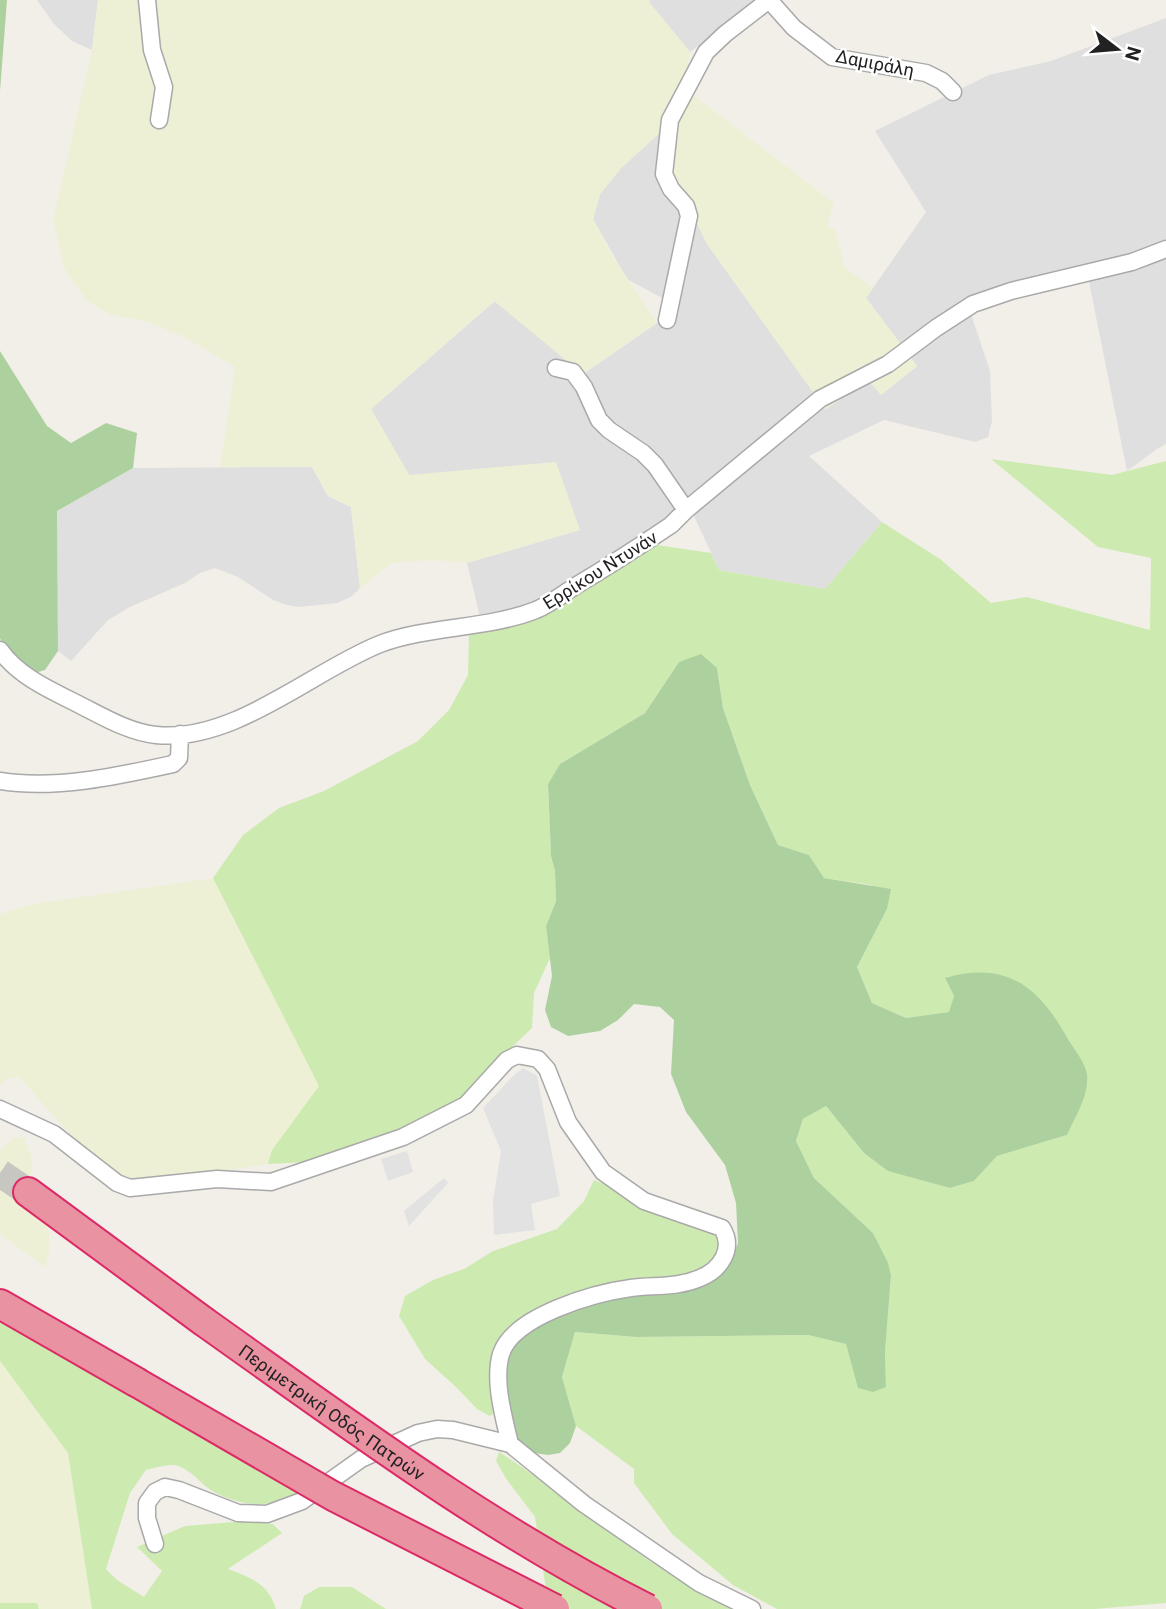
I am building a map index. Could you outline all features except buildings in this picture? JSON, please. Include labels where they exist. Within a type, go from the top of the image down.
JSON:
[{"type":"highway","name":"Περιμετρική Οδός Πατρών","points":[[28,1192],[358,1432],[496,1522],[570,1567],[648,1609]]},
{"type":"highway","points":[[0,1304],[333,1496],[555,1609]]},
{"type":"street","points":[[147,0],[152,50],[164,87],[159,120]]},
{"type":"street","points":[[667,320],[688,216],[686,206],[671,190],[664,174],[666,136],[670,120],[706,52],[769,0]]},
{"type":"street","name":"Δαμιράλη","points":[[769,0],[794,28],[832,57],[926,73],[942,81],[953,92]]},
{"type":"street","name":"Ερρίκου Ντυνάν","points":[[0,650],[8,661],[24,674],[108,719],[148,733],[180,734],[219,724],[259,709],[388,641],[474,625],[537,609],[671,525],[820,399],[888,364],[973,304],[1011,291],[1132,262],[1166,249]]},
{"type":"street","points":[[556,368],[573,372],[584,387],[599,421],[643,453],[686,510]]},
{"type":"street","points":[[0,782],[21,785],[117,777],[173,764],[178,758],[180,734]]},
{"type":"street","points":[[0,1109],[54,1134],[117,1183],[130,1188],[217,1179],[271,1182],[403,1138],[466,1105],[507,1060],[517,1055],[538,1059],[547,1069],[568,1122],[603,1172],[644,1201],[722,1228],[727,1235],[728,1250],[722,1262],[701,1278],[671,1286],[630,1288],[574,1302],[527,1324],[510,1337],[500,1355],[499,1379],[500,1405],[510,1444]]},
{"type":"street","points":[[155,1544],[147,1518],[147,1503],[155,1492],[165,1487],[238,1513],[267,1514],[302,1501],[361,1459],[418,1433],[437,1429],[453,1430],[510,1444],[584,1504],[699,1583],[752,1609]]},
{"type":"shaded area","points":[[37,0],[98,0],[92,50],[72,41],[54,24]]},
{"type":"shaded area","points":[[650,0],[760,0],[690,52]]},
{"type":"shaded area","points":[[1166,18],[1166,444],[1127,471],[1086,267],[966,299],[990,371],[992,421],[988,437],[975,442],[884,420],[809,456],[882,522],[825,589],[719,570],[688,503],[660,529],[533,603],[480,617],[467,563],[579,530],[409,475],[371,409],[495,301],[583,374],[657,323],[675,305],[627,279],[593,219],[600,194],[621,168],[663,130],[695,219],[707,244],[826,409],[866,382],[873,385],[881,395],[917,366],[866,298],[926,212],[875,131],[989,75],[1051,61]]},
{"type":"shaded area","points":[[312,467],[328,496],[351,507],[360,588],[351,597],[337,603],[299,607],[287,605],[273,600],[238,577],[215,568],[108,620],[71,661],[58,651],[57,511],[133,468]]},
{"type":"shaded area","points":[[523,1068],[537,1076],[560,1196],[531,1204],[535,1230],[494,1235],[493,1201],[501,1151],[483,1108]]},
{"type":"shaded area","points":[[407,1151],[413,1172],[388,1181],[381,1159]]},
{"type":"shaded area","points":[[444,1178],[448,1183],[409,1226],[404,1211]]},
{"type":"green space","points":[[0,0],[7,0],[0,91]]},
{"type":"green space","points":[[98,0],[650,0],[690,52],[685,83],[663,130],[621,168],[600,194],[593,219],[610,252],[657,323],[583,374],[494,301],[371,409],[409,475],[556,462],[580,530],[467,563],[433,560],[391,563],[360,588],[351,507],[328,496],[312,467],[220,467],[235,367],[184,337],[145,321],[111,315],[86,300],[64,268],[53,220],[92,50]]},
{"type":"green space","points":[[692,94],[834,203],[827,226],[835,230],[845,268],[873,288],[866,298],[917,366],[881,395],[873,385],[866,383],[825,409],[707,244],[695,219],[670,185],[669,134]]},
{"type":"green space","points":[[0,351],[47,426],[71,443],[106,423],[137,433],[133,468],[57,511],[58,651],[45,670],[38,672],[20,665],[6,653],[0,638]]},
{"type":"green space","points":[[991,459],[1112,475],[1166,461],[1166,1603],[1095,1609],[777,1609],[733,1585],[672,1534],[634,1483],[634,1469],[576,1426],[562,1377],[575,1332],[636,1337],[808,1335],[846,1344],[886,1387],[885,1352],[891,1276],[873,1233],[814,1178],[796,1141],[803,1119],[826,1106],[864,1153],[888,1170],[950,1188],[974,1181],[997,1156],[1067,1135],[945,978],[954,996],[950,1012],[906,1018],[872,1003],[857,967],[887,909],[871,885],[824,878],[809,855],[778,845],[750,785],[723,708],[717,668],[679,662],[645,713],[560,764],[548,784],[556,901],[546,926],[550,958],[534,993],[532,1028],[495,1063],[462,1100],[383,1137],[308,1162],[268,1164],[272,1150],[319,1086],[213,878],[243,835],[279,808],[324,791],[418,741],[449,710],[468,675],[469,634],[512,626],[536,617],[657,545],[711,553],[719,570],[825,589],[882,522],[940,559],[991,603],[1027,597],[1150,630],[1151,558],[1098,547]]},
{"type":"green space","points":[[701,654],[717,668],[723,708],[750,785],[778,845],[809,855],[824,878],[891,889],[887,909],[857,967],[872,1003],[906,1018],[949,1012],[954,996],[945,978],[967,973],[1004,976],[1034,993],[1058,1022],[1084,1065],[1087,1074],[1086,1090],[1067,1135],[997,1156],[974,1181],[950,1188],[888,1171],[864,1153],[826,1106],[803,1119],[796,1141],[814,1178],[873,1233],[888,1263],[891,1276],[885,1352],[886,1387],[873,1392],[858,1388],[846,1344],[808,1335],[636,1337],[575,1332],[562,1377],[576,1426],[570,1443],[560,1453],[534,1453],[517,1443],[506,1410],[504,1364],[515,1338],[576,1307],[727,1263],[738,1244],[736,1203],[725,1165],[686,1112],[671,1074],[674,1020],[660,1007],[634,1004],[618,1020],[600,1031],[568,1036],[551,1027],[545,1010],[552,976],[546,926],[556,901],[548,784],[560,764],[645,713],[679,662]]},
{"type":"green space","points":[[213,878],[320,1087],[272,1150],[268,1164],[132,1184],[120,1180],[79,1144],[19,1077],[6,1079],[0,1085],[0,914],[33,904]]},
{"type":"green space","points":[[14,1137],[24,1138],[32,1158],[31,1173],[20,1196],[45,1219],[49,1234],[49,1254],[45,1267],[0,1234],[0,1150]]},
{"type":"green space","points":[[594,1180],[640,1205],[717,1232],[722,1239],[716,1259],[698,1273],[577,1295],[496,1412],[490,1416],[477,1409],[425,1359],[399,1316],[405,1296],[433,1280],[464,1269],[493,1251],[557,1229],[584,1201]]},
{"type":"green space","points":[[0,1321],[137,1401],[303,1490],[282,1501],[248,1503],[214,1492],[188,1471],[175,1465],[146,1470],[130,1493],[106,1569],[117,1580],[144,1597],[162,1571],[137,1547],[185,1526],[245,1521],[273,1524],[282,1533],[228,1569],[264,1587],[276,1609],[92,1609],[68,1453],[0,1361]]},
{"type":"green space","points":[[0,1361],[68,1453],[92,1609],[39,1609],[37,1603],[0,1603]]},
{"type":"green space","points":[[499,1452],[644,1557],[704,1594],[735,1609],[549,1609],[535,1517],[496,1461]]},
{"type":"green space","points":[[319,1587],[352,1587],[386,1609],[300,1609],[304,1596]]},
{"type":"green space","points":[[0,1603],[37,1603],[39,1609],[0,1609]]},
{"type":"tunnel","points":[[0,1173],[28,1192]]}]
